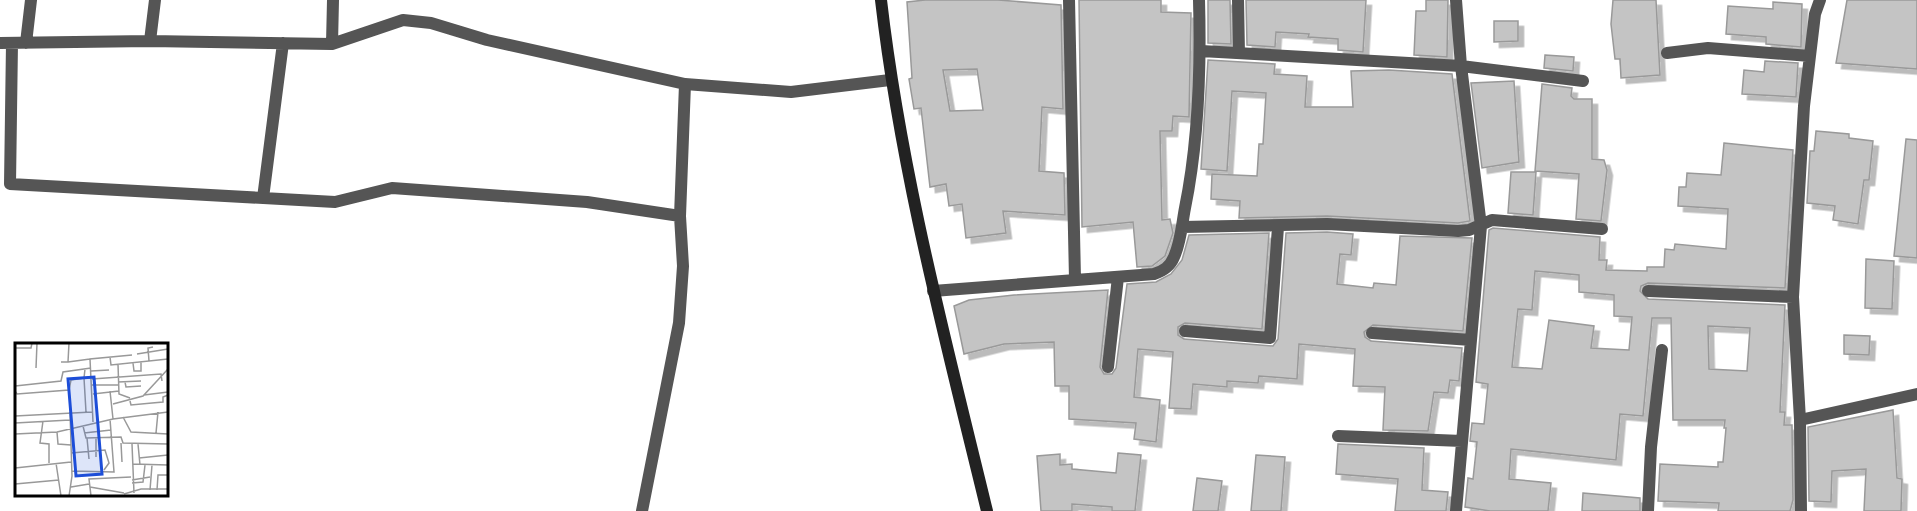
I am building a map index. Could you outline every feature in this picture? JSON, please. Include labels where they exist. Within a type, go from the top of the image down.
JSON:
[{"type":"street","points":[[26,43],[31,0]]},
{"type":"street","points":[[150,41],[154,0]]},
{"type":"street","points":[[332,44],[333,0]]},
{"type":"street","points":[[881,0],[890,80],[933,291],[987,511]]},
{"type":"street","points":[[1069,0],[1076,279]]},
{"type":"street","points":[[933,291],[1162,272],[1174,257],[1182,227],[1195,152],[1201,51],[1200,0]]},
{"type":"street","points":[[1238,0],[1239,54]]},
{"type":"street","points":[[1456,0],[1461,66],[1481,226],[1456,511]]},
{"type":"street","points":[[1801,511],[1800,420],[1793,297],[1810,56],[1820,0]]},
{"type":"street","points":[[680,216],[587,202],[392,188],[335,202],[5,183],[6,43],[150,41],[332,44],[403,20],[431,23],[487,40],[686,84],[791,92],[890,80]]},
{"type":"street","points":[[263,198],[283,44]]},
{"type":"street","points":[[1667,53],[1708,48],[1810,56]]},
{"type":"street","points":[[1201,51],[1461,66],[1583,81]]},
{"type":"street","points":[[642,511],[679,323],[683,266],[680,216],[686,84]]},
{"type":"street","points":[[1182,227],[1278,227],[1327,224],[1458,231],[1481,226],[1492,220],[1602,229]]},
{"type":"street","points":[[1185,331],[1270,338],[1278,227]]},
{"type":"street","points":[[1108,367],[1118,277]]},
{"type":"street","points":[[1648,291],[1793,297]]},
{"type":"street","points":[[1372,333],[1471,340]]},
{"type":"street","points":[[1648,511],[1651,447],[1662,350]]},
{"type":"street","points":[[1800,420],[1917,394]]},
{"type":"street","points":[[1338,436],[1462,441]]},
{"type":"building","points":[[998,0],[1061,5],[1063,109],[1042,107],[1039,171],[1064,173],[1065,215],[1003,211],[1006,233],[966,238],[962,204],[949,206],[946,184],[930,187],[921,108],[914,109],[909,79],[912,78],[907,2]],"holes":[[[977,69],[983,110],[950,111],[943,70]]]},
{"type":"building","points":[[1079,0],[1161,0],[1161,12],[1191,13],[1189,117],[1173,116],[1172,131],[1160,131],[1162,220],[1170,219],[1173,233],[1165,256],[1152,266],[1137,267],[1133,222],[1082,227]]},
{"type":"building","points":[[1208,0],[1230,0],[1231,44],[1208,43]]},
{"type":"building","points":[[1246,0],[1366,0],[1363,52],[1338,50],[1338,39],[1276,32],[1275,47],[1247,45]]},
{"type":"building","points":[[1426,0],[1448,0],[1447,57],[1414,55],[1416,11],[1426,11]]},
{"type":"building","points":[[1613,0],[1656,0],[1660,75],[1621,78],[1620,59],[1615,59],[1611,24]]},
{"type":"building","points":[[1847,0],[1917,0],[1917,69],[1836,63]]},
{"type":"building","points":[[1773,2],[1802,4],[1801,47],[1766,44],[1766,37],[1726,34],[1728,6],[1773,9]]},
{"type":"building","points":[[1494,21],[1518,21],[1518,41],[1494,42]]},
{"type":"building","points":[[1545,55],[1574,57],[1573,71],[1544,68]]},
{"type":"building","points":[[1208,60],[1275,64],[1274,74],[1307,76],[1305,107],[1353,107],[1351,71],[1389,70],[1452,74],[1470,221],[1458,223],[1327,216],[1239,218],[1240,201],[1211,199],[1212,174],[1257,176],[1259,144],[1263,144],[1266,93],[1232,91],[1227,171],[1201,169]]},
{"type":"building","points":[[1765,61],[1798,63],[1796,97],[1742,94],[1744,70],[1764,72]]},
{"type":"building","points":[[1514,81],[1519,162],[1482,168],[1471,83]]},
{"type":"building","points":[[1542,84],[1572,88],[1571,96],[1574,99],[1592,99],[1592,159],[1604,160],[1607,170],[1601,221],[1576,219],[1579,174],[1535,171]]},
{"type":"building","points":[[1816,131],[1849,134],[1849,138],[1873,141],[1869,180],[1864,180],[1858,224],[1833,220],[1835,206],[1807,203],[1810,151],[1814,151]]},
{"type":"building","points":[[1906,139],[1917,140],[1917,258],[1894,256]]},
{"type":"building","points":[[1724,143],[1793,150],[1785,288],[1648,283],[1641,286],[1640,291],[1648,299],[1785,305],[1780,412],[1785,412],[1784,425],[1792,425],[1793,500],[1790,511],[1718,511],[1719,503],[1658,501],[1660,464],[1718,467],[1718,462],[1723,462],[1726,428],[1724,428],[1725,420],[1673,420],[1671,318],[1652,318],[1643,416],[1620,414],[1616,460],[1511,449],[1509,479],[1551,483],[1548,511],[1490,511],[1465,507],[1468,478],[1473,479],[1477,442],[1470,441],[1472,423],[1484,424],[1488,384],[1476,382],[1489,230],[1493,228],[1600,237],[1599,260],[1607,260],[1606,270],[1647,271],[1647,267],[1664,267],[1665,249],[1674,250],[1675,244],[1726,249],[1728,209],[1678,206],[1679,187],[1686,187],[1687,173],[1721,175]],"holes":[[[1535,271],[1579,275],[1579,292],[1614,295],[1614,316],[1632,317],[1629,350],[1591,348],[1594,326],[1549,320],[1542,369],[1512,367],[1518,309],[1532,310]],[[1708,326],[1750,328],[1747,371],[1709,369]]]},
{"type":"building","points":[[1511,172],[1536,172],[1533,215],[1508,213]]},
{"type":"building","points":[[1269,233],[1262,329],[1185,323],[1178,327],[1178,335],[1184,339],[1273,346],[1278,339],[1286,233],[1353,234],[1351,255],[1340,254],[1337,284],[1373,288],[1374,283],[1396,285],[1400,236],[1472,238],[1463,331],[1373,325],[1364,332],[1365,337],[1371,341],[1462,348],[1459,381],[1450,380],[1448,393],[1434,392],[1428,431],[1383,430],[1385,387],[1353,386],[1355,349],[1299,344],[1297,379],[1259,376],[1258,383],[1227,381],[1227,387],[1193,384],[1191,409],[1169,408],[1173,352],[1138,349],[1134,397],[1160,400],[1156,442],[1134,439],[1136,423],[1069,419],[1069,386],[1055,386],[1054,342],[1004,344],[964,354],[954,306],[969,300],[1014,295],[1108,290],[1100,367],[1104,374],[1112,374],[1116,368],[1127,284],[1156,282],[1171,274],[1182,260],[1189,235]]},
{"type":"building","points":[[1866,259],[1894,261],[1892,309],[1865,308]]},
{"type":"building","points":[[1844,335],[1870,336],[1869,355],[1844,354]]},
{"type":"building","points":[[1893,410],[1897,478],[1902,479],[1901,511],[1864,511],[1866,469],[1832,471],[1831,502],[1809,501],[1808,427]]},
{"type":"building","points":[[1338,444],[1424,448],[1422,490],[1448,492],[1446,511],[1395,511],[1398,479],[1336,474]]},
{"type":"building","points":[[1118,453],[1141,455],[1135,511],[1112,511],[1112,507],[1072,504],[1072,511],[1041,511],[1037,456],[1060,454],[1060,465],[1072,464],[1072,469],[1116,473]]},
{"type":"building","points":[[1256,455],[1285,457],[1281,511],[1251,511]]},
{"type":"building","points":[[1197,478],[1222,481],[1218,511],[1193,511]]},
{"type":"building","points":[[1583,493],[1640,498],[1640,511],[1582,511]]}]
